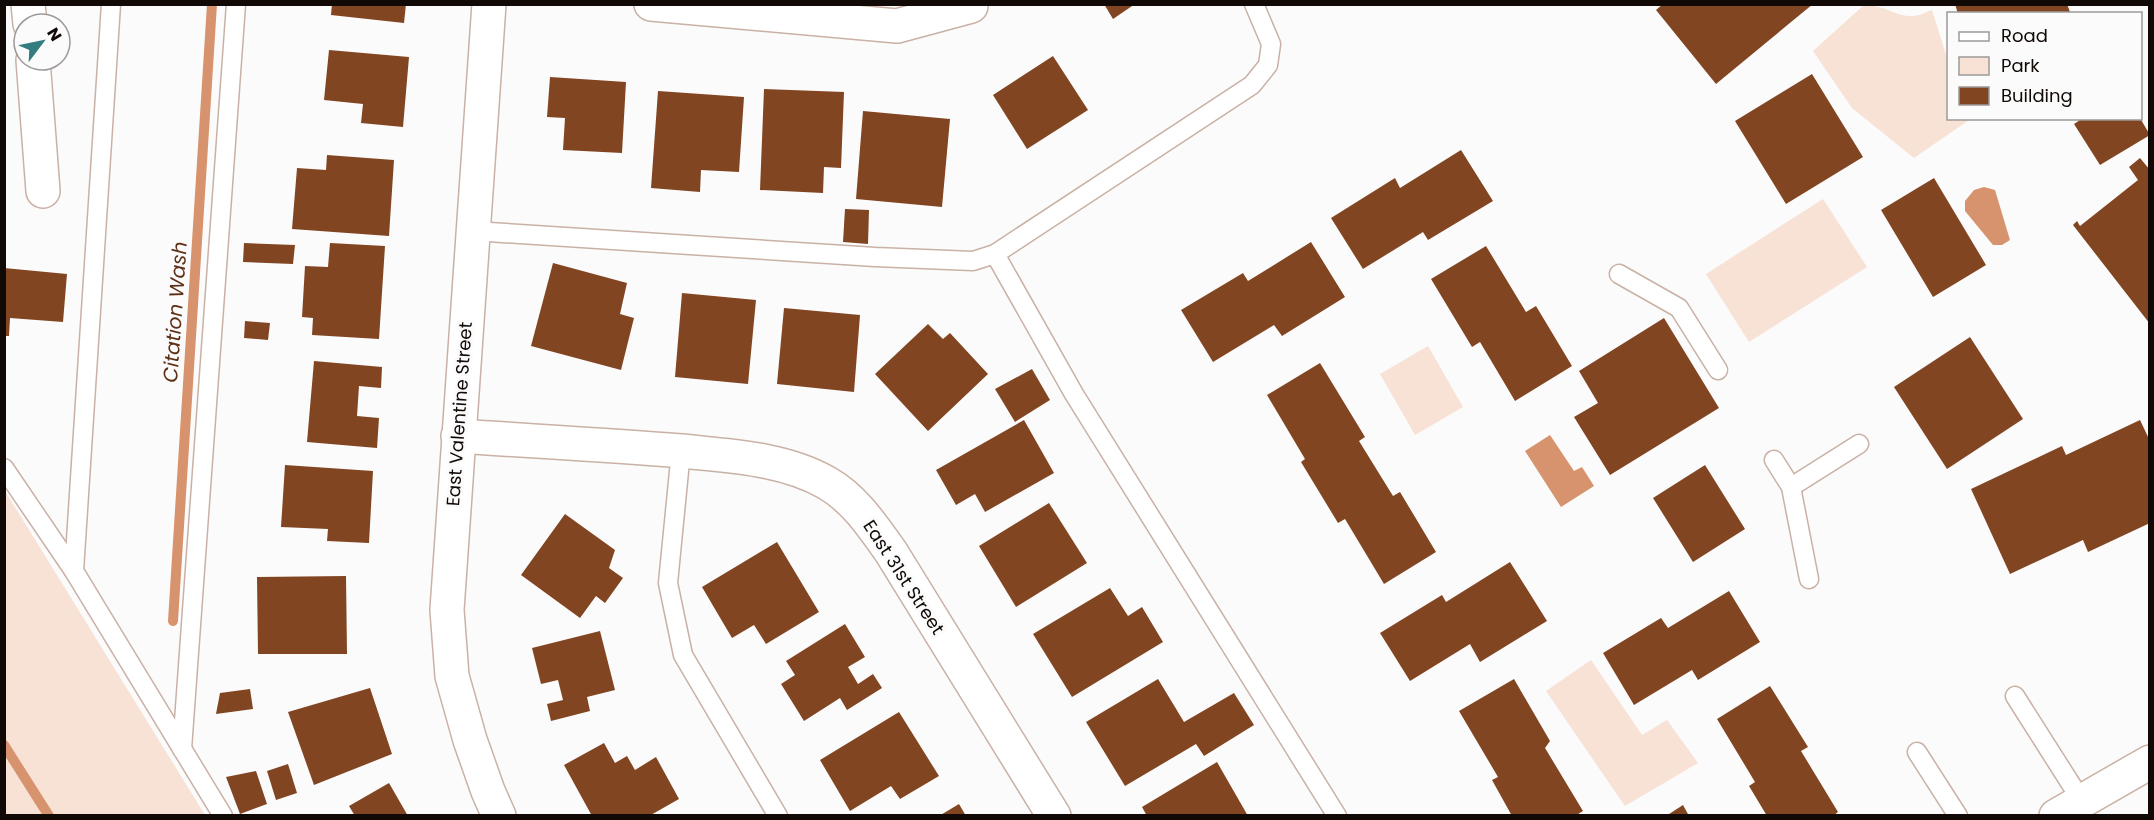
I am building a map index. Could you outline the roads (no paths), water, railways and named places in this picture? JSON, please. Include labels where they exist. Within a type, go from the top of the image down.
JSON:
[{"type":"street","name":"East Valentine Street","points":[[489,4],[447,610],[452,676],[470,740],[499,816]]},
{"type":"street","points":[[651,4],[897,26],[971,6]]},
{"type":"street","points":[[34,72],[43,191]]},
{"type":"street","name":"East 31st Street","points":[[458,436],[726,455],[784,466],[826,482],[848,498],[891,552],[1054,816]]},
{"type":"street","points":[[2071,809],[2150,762]]},
{"type":"lane","points":[[74,571],[111,4]]},
{"type":"lane","points":[[182,750],[236,4]]},
{"type":"lane","points":[[473,231],[875,257],[974,261],[995,254],[1252,85],[1268,65],[1271,44],[1254,4]]},
{"type":"lane","points":[[995,254],[1074,394],[1337,816]]},
{"type":"lane","points":[[1619,274],[1679,308],[1718,370]]},
{"type":"lane","points":[[1791,487],[1859,444]]},
{"type":"lane","points":[[681,452],[668,583],[683,656],[778,816]]},
{"type":"lane","points":[[1774,460],[1791,487],[1809,579]]},
{"type":"lane","points":[[4,468],[74,571],[223,816]]},
{"type":"lane","points":[[2015,696],[2071,809]]},
{"type":"lane","points":[[1917,752],[1958,816]]},
{"type":"waterway","name":"Citation Wash","points":[[173,621],[212,4]]},
{"type":"waterway","points":[[4,745],[49,816]]}]
